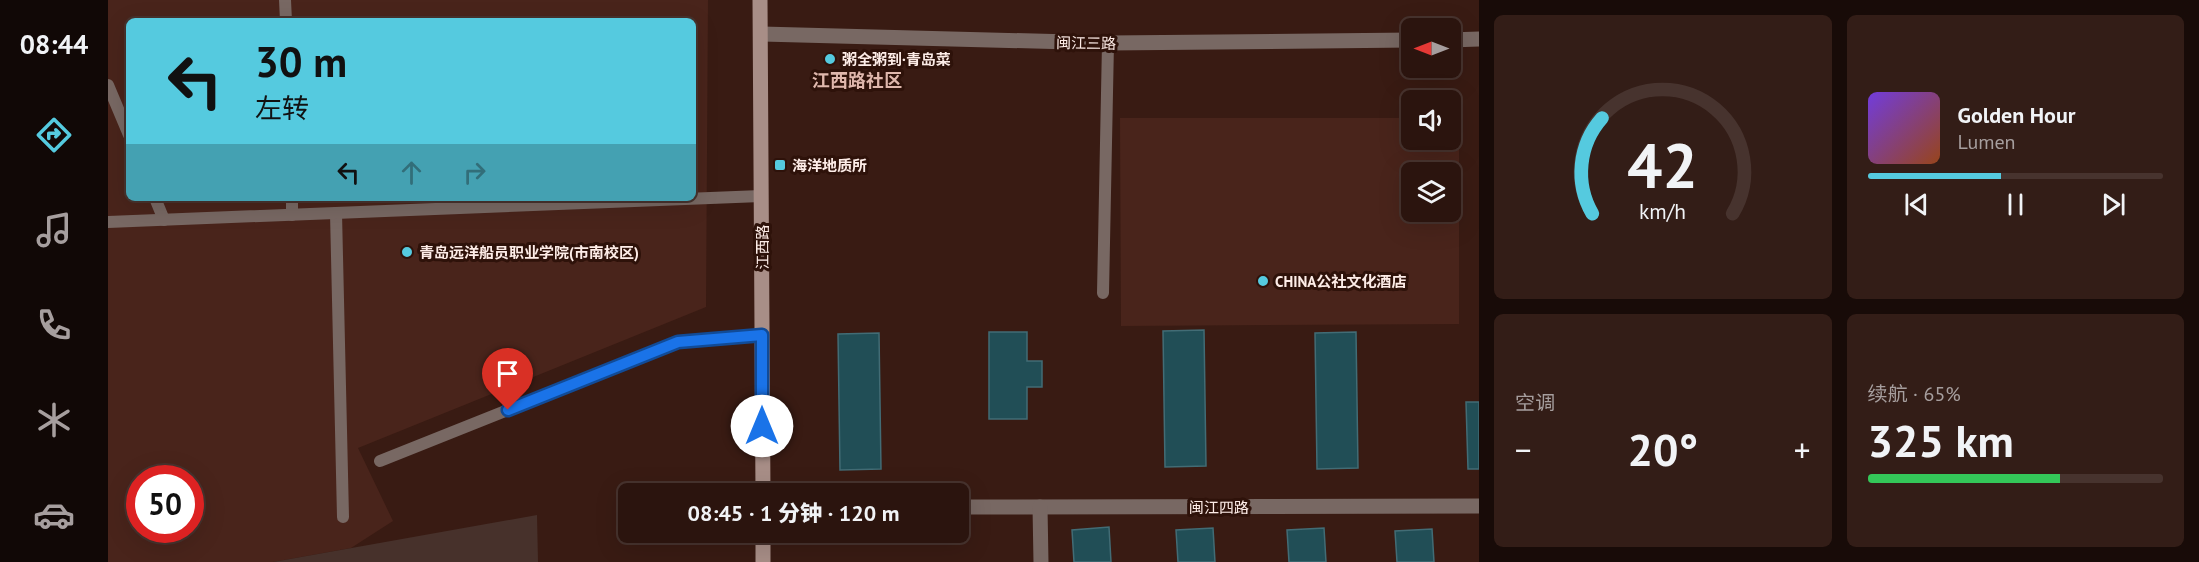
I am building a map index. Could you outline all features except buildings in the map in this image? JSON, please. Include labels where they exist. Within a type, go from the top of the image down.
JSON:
[{"type":"main road","name":"江西路","points":[[760,0],[763,483]]},
{"type":"main road","points":[[763,543],[763,562]]},
{"type":"street","name":"闽江三路","points":[[761,34],[1108,43],[1401,40]]},
{"type":"street","points":[[1461,40],[1479,39]]},
{"type":"street","name":"闽江四路","points":[[969,507],[1479,506]]},
{"type":"street","points":[[1040,507],[1041,562]]},
{"type":"lane","points":[[285,0],[286,18]]},
{"type":"lane","points":[[1103,293],[1108,43]]},
{"type":"lane","points":[[108,85],[126,128]]},
{"type":"lane","points":[[696,199],[761,196]]},
{"type":"lane","points":[[156,201],[164,220]]},
{"type":"lane","points":[[292,201],[292,215]]},
{"type":"lane","points":[[108,222],[636,201]]},
{"type":"lane","points":[[336,213],[343,516]]},
{"type":"lane","points":[[380,461],[678,342],[762,335]]},
{"type":"shaded area","name":"青岛远洋船员职业学院(市南校区)","points":[[108,0],[708,0],[706,307],[358,448],[393,521],[351,548],[273,562],[108,562]]},
{"type":"shaded area","points":[[1120,118],[1401,118],[1401,150],[1459,150],[1459,162],[1401,162],[1401,222],[1459,222],[1459,324],[1121,326]]},
{"type":"shaded area","points":[[537,515],[538,562],[273,562]]},
{"type":"place","name":"粥全粥到·青岛菜","points":[[830,59]]},
{"type":"place","name":"海洋地质所","points":[[780,165]]},
{"type":"place","name":"青岛远洋船员职业学院(市南校区)","points":[[407,252]]},
{"type":"place","name":"CHINA公社文化酒店","points":[[1263,281]]},
{"type":"district","name":"江西路社区","points":[[857,80]]},
{"type":"route","points":[[508,410],[678,342],[762,335],[762,426]]}]
